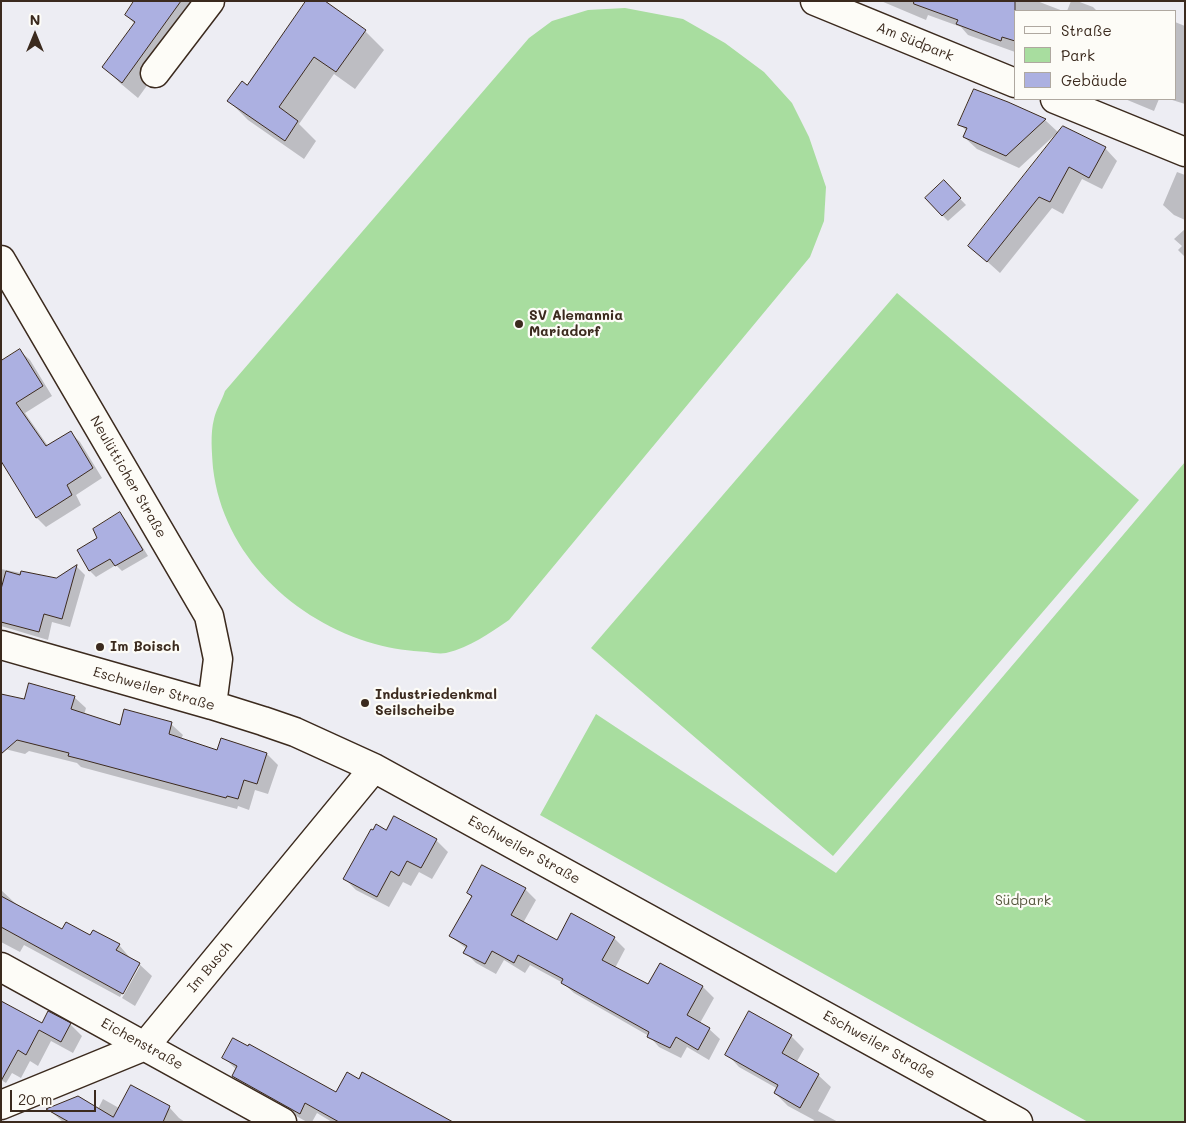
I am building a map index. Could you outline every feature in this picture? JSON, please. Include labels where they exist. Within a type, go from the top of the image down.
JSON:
[{"type":"street","points":[[155,74],[210,1]]},
{"type":"street","name":"Am Südpark","points":[[815,1],[1014,82]]},
{"type":"street","points":[[1057,100],[1185,152]]},
{"type":"street","name":"Neulütticher Straße","points":[[1,260],[209,616],[218,659],[212,705]]},
{"type":"street","name":"Eschweiler Straße","points":[[1,646],[212,705],[295,732],[374,768],[1018,1122]]},
{"type":"street","name":"Im Busch","points":[[1,1105],[145,1046],[374,768]]},
{"type":"street","name":"Eichenstraße","points":[[1,967],[282,1122]]},
{"type":"street","points":[[1,1116],[13,1122]]},
{"type":"green space","name":"SV Alemannia Mariadorf","points":[[625,8],[683,19],[725,43],[764,72],[792,103],[809,137],[826,187],[824,221],[810,257],[509,620],[471,644],[444,653],[388,647],[345,633],[317,619],[291,601],[267,580],[247,556],[231,529],[220,500],[213,468],[212,450],[214,419],[225,391],[529,38],[552,21],[588,10]]},
{"type":"green space","points":[[897,293],[1139,500],[833,856],[591,648]]},
{"type":"green space","name":"Südpark","points":[[1185,462],[1185,1122],[1088,1122],[540,815],[596,714],[836,873]]},
{"type":"building","points":[[134,1],[181,1],[122,83],[102,67],[135,22],[125,15]]},
{"type":"building","points":[[306,1],[325,1],[366,30],[336,72],[314,57],[279,107],[298,121],[285,141],[227,101],[242,81],[247,85]]},
{"type":"building","points":[[914,1],[1015,1],[1014,41],[1002,37],[1001,41],[956,24],[958,20],[914,4]]},
{"type":"building","points":[[974,89],[1046,119],[1006,156],[963,137],[967,128],[958,125]]},
{"type":"building","points":[[1063,126],[1106,147],[1089,178],[1069,167],[1050,202],[1039,197],[987,262],[968,246]]},
{"type":"building","points":[[944,180],[961,198],[942,216],[925,198]]},
{"type":"building","points":[[20,349],[43,386],[16,403],[46,446],[71,431],[93,468],[67,485],[72,495],[36,518],[1,461],[1,361]]},
{"type":"building","points":[[120,512],[143,550],[115,566],[110,559],[89,571],[77,550],[97,538],[93,529]]},
{"type":"building","points":[[77,565],[62,619],[44,614],[39,632],[1,622],[1,589],[6,571],[20,575],[21,571],[56,578]]},
{"type":"building","points":[[29,683],[75,696],[71,709],[120,725],[124,709],[172,722],[169,734],[217,750],[221,738],[267,753],[257,784],[244,780],[238,799],[227,796],[226,798],[68,756],[69,753],[17,740],[1,754],[1,694],[24,699]]},
{"type":"building","points":[[394,816],[437,839],[421,868],[407,861],[399,876],[391,871],[377,897],[343,879],[371,829],[373,830],[376,824],[386,830]]},
{"type":"building","points":[[482,865],[526,888],[511,915],[557,940],[571,913],[615,937],[602,960],[648,984],[660,963],[703,986],[687,1015],[710,1028],[698,1050],[676,1037],[670,1048],[647,1037],[649,1032],[561,983],[563,979],[518,955],[514,963],[492,951],[485,964],[463,953],[467,946],[449,936],[472,896],[467,893]]},
{"type":"building","points":[[1,896],[62,929],[66,922],[90,935],[93,930],[120,944],[116,950],[140,963],[123,994],[1,927]]},
{"type":"building","points":[[1,1001],[42,1023],[48,1011],[71,1023],[61,1042],[39,1030],[26,1055],[18,1050],[1,1081]]},
{"type":"building","points":[[749,1011],[792,1035],[782,1053],[819,1074],[800,1108],[774,1093],[778,1085],[725,1055]]},
{"type":"building","points":[[233,1038],[248,1046],[249,1044],[336,1092],[347,1072],[359,1079],[362,1072],[453,1122],[339,1122],[305,1103],[300,1114],[232,1076],[237,1066],[222,1058]]},
{"type":"building","points":[[131,1085],[170,1106],[163,1122],[69,1122],[46,1109],[78,1096],[113,1117]]},
{"type":"place","name":"SV Alemannia Mariadorf","points":[[519,324]]},
{"type":"place","name":"Im Boisch","points":[[100,647]]},
{"type":"place","name":"Industriedenkmal Seilscheibe","points":[[365,703]]}]
